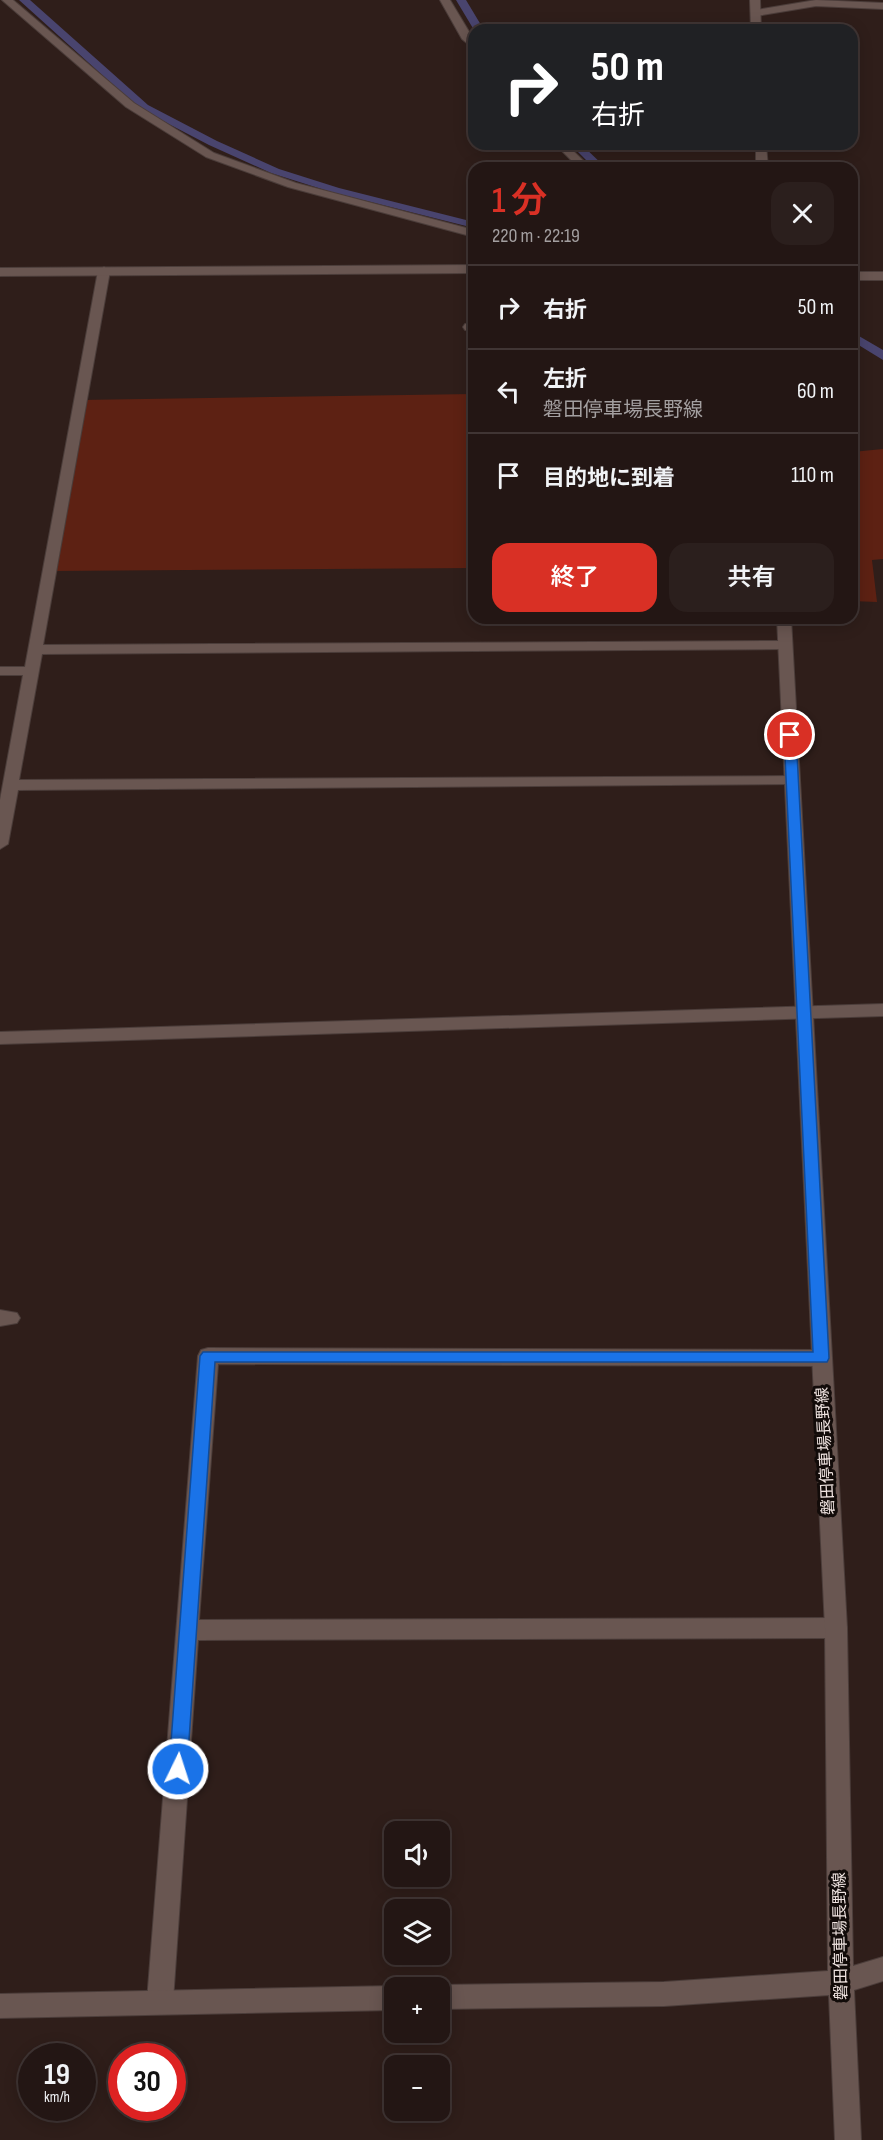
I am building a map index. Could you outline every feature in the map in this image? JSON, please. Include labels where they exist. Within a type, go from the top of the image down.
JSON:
[{"type":"street","points":[[7,0],[130,105],[210,154],[292,185],[468,232]]},
{"type":"street","points":[[445,0],[468,39]]},
{"type":"street","points":[[755,0],[756,24]]},
{"type":"street","points":[[756,12],[816,2],[883,6]]},
{"type":"street","points":[[566,150],[579,162]]},
{"type":"street","points":[[0,272],[468,269]]},
{"type":"street","points":[[0,844],[2,821],[104,271]]},
{"type":"street","points":[[858,276],[883,276]]},
{"type":"street","name":"磐田停車場長野線","points":[[784,624],[836,1628],[841,1982],[848,2140]]},
{"type":"street","points":[[34,650],[785,645]]},
{"type":"street","points":[[0,671],[30,671]]},
{"type":"street","points":[[10,785],[792,781]]},
{"type":"street","points":[[0,1038],[883,1010]]},
{"type":"street","points":[[160,2001],[208,1356],[821,1358]]},
{"type":"street","points":[[189,1630],[836,1628]]},
{"type":"street","points":[[450,1997],[664,1994],[841,1982],[883,1969]]},
{"type":"street","points":[[0,2006],[384,1998]]},
{"type":"shaded area","points":[[468,394],[468,568],[49,571],[80,400]]},
{"type":"shaded area","points":[[883,449],[883,559],[872,560],[877,602],[858,601],[858,451]]},
{"type":"waterway","points":[[24,0],[144,107],[213,143],[275,171],[335,190],[468,223]]},
{"type":"waterway","points":[[461,0],[475,24]]},
{"type":"waterway","points":[[581,150],[594,162]]},
{"type":"waterway","points":[[858,340],[883,356]]},
{"type":"route","points":[[178,1769],[208,1356],[821,1358],[790,735]]}]
